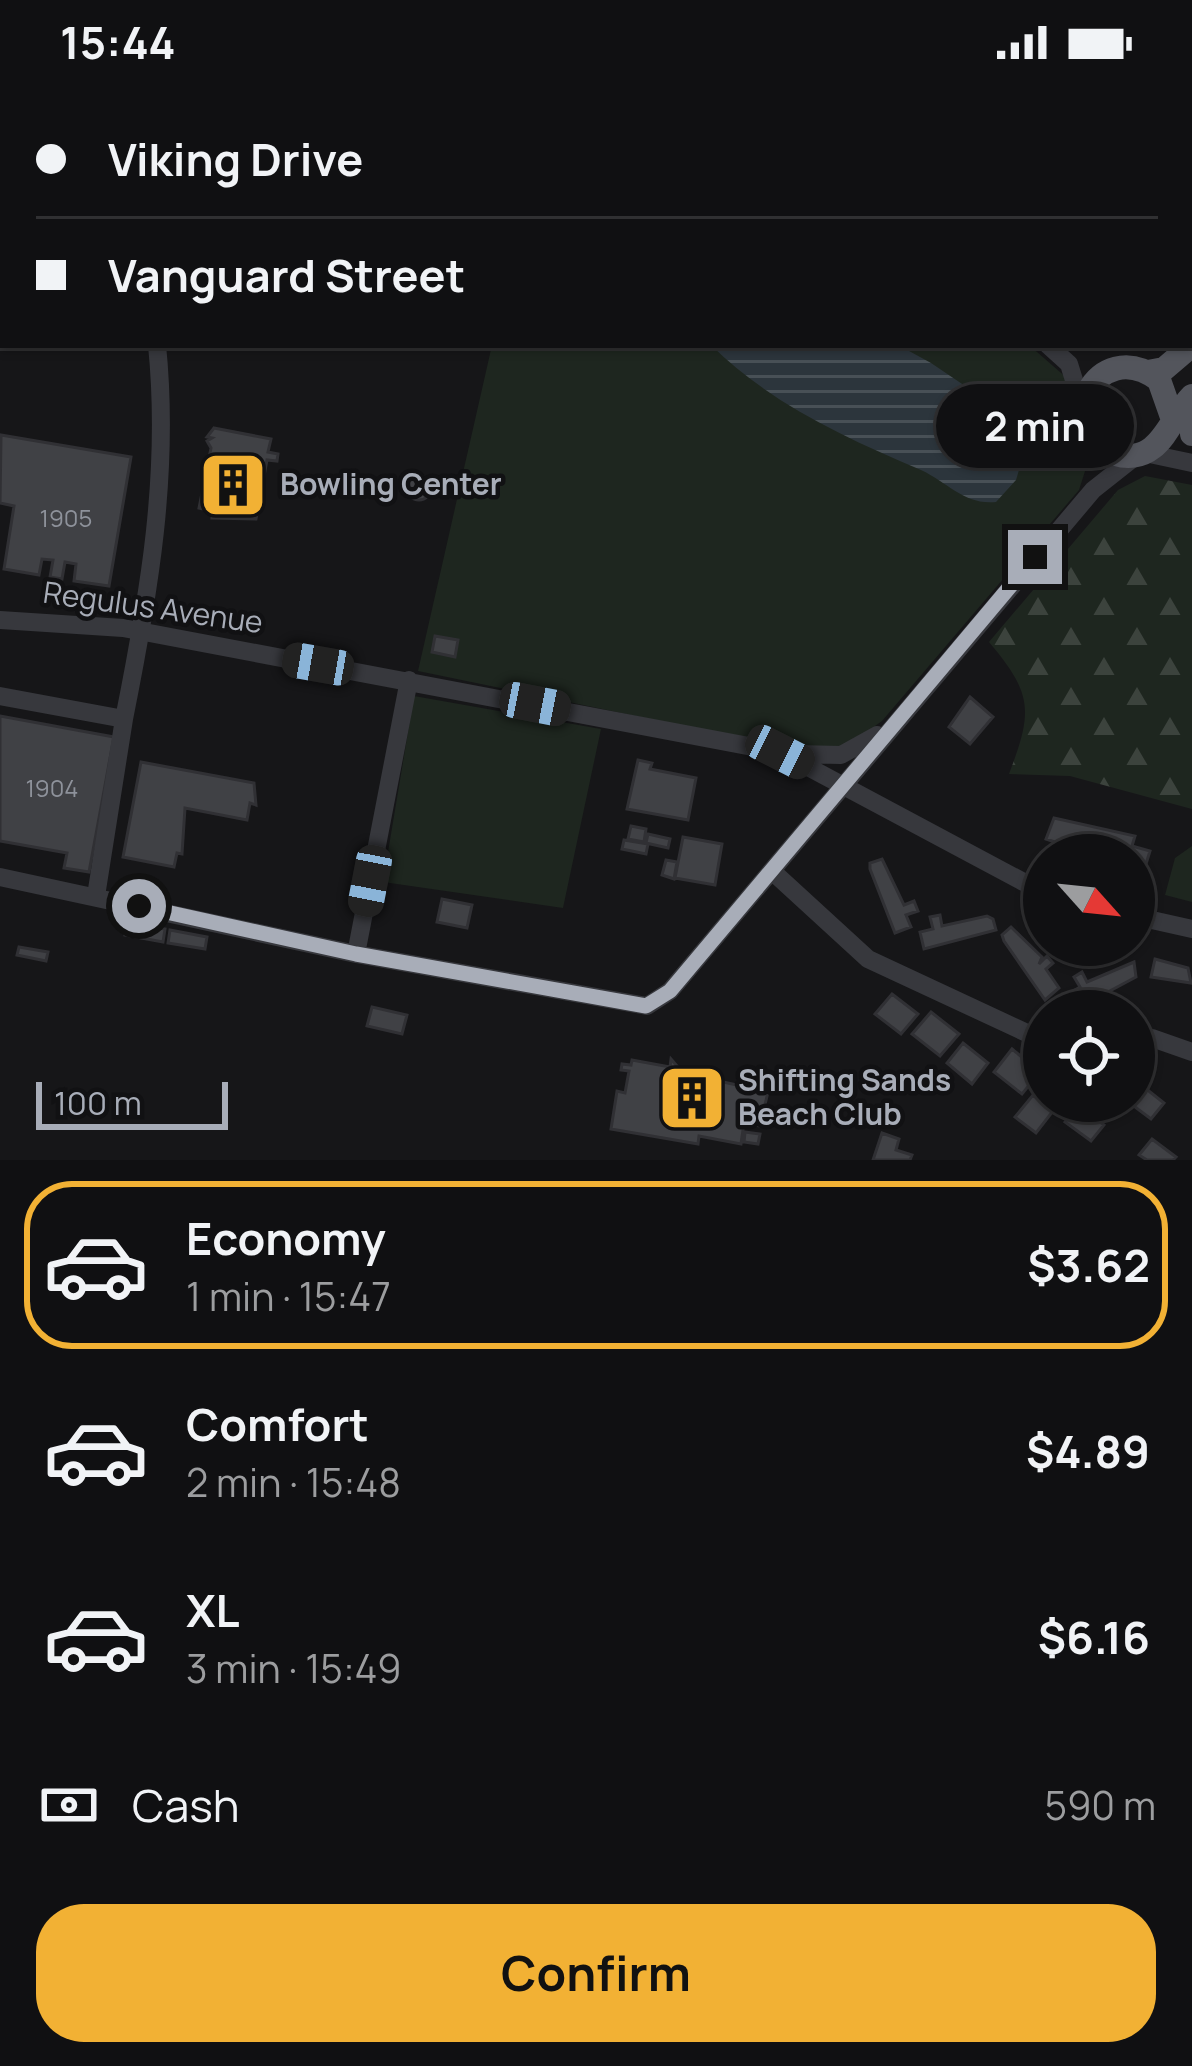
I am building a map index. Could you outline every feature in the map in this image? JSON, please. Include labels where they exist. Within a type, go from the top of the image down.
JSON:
[{"type":"main road","points":[[1188,348],[1164,369],[1119,367],[1094,382],[1082,408],[1089,435],[1111,453],[1142,454],[1181,424],[1192,396]]},
{"type":"main road","points":[[1148,371],[1167,390],[1181,424]]},
{"type":"street","points":[[96,896],[143,632],[161,477],[157,348]]},
{"type":"street","points":[[1051,348],[1069,364],[1082,408]]},
{"type":"street","points":[[1069,364],[1119,367]]},
{"type":"street","points":[[0,877],[356,954],[646,1006],[670,991],[1093,490],[1142,454],[1192,461],[1181,424]]},
{"type":"street","points":[[1089,435],[1099,458],[1093,490]]},
{"type":"street","name":"Regulus Avenue","points":[[0,620],[143,632],[780,752],[1023,882]]},
{"type":"street","points":[[356,954],[409,680]]},
{"type":"street","points":[[0,696],[124,719]]},
{"type":"street","points":[[780,752],[841,755],[896,723]]},
{"type":"street","points":[[772,871],[868,959],[1023,1031]]},
{"type":"street","points":[[1155,921],[1192,929]]},
{"type":"street","points":[[1155,1039],[1192,1052]]},
{"type":"green space","points":[[491,348],[1032,348],[1068,379],[1072,431],[1087,465],[1079,490],[882,721],[843,749],[805,751],[418,671]]},
{"type":"green space","points":[[1145,476],[1192,485],[1192,809],[1070,776],[1009,774],[1022,734],[1024,704],[1014,676],[989,642],[1118,490]]},
{"type":"green space","points":[[414,696],[601,729],[563,908],[383,882]]},
{"type":"green space","points":[[1192,846],[1192,902],[1165,895],[1175,858]]},
{"type":"shaded area","points":[[714,348],[904,348],[1023,425],[1027,443],[1016,480],[996,502],[966,497],[921,470],[837,432],[734,366]]},
{"type":"building","name":"Bowling Center","points":[[214,428],[271,439],[268,452],[278,454],[277,461],[267,460],[256,519],[212,518],[213,511],[199,508],[211,448],[207,441],[212,438],[207,437]]},
{"type":"building","points":[[1,435],[131,457],[109,586],[74,581],[76,564],[65,562],[62,579],[50,577],[53,560],[42,559],[39,575],[4,569],[14,506],[0,503]]},
{"type":"building","points":[[419,476],[428,479],[428,497],[419,500],[410,497],[407,488],[410,479]]},
{"type":"building","points":[[435,636],[458,640],[455,657],[432,652]]},
{"type":"building","points":[[970,697],[993,717],[970,744],[949,727]]},
{"type":"building","points":[[0,716],[114,737],[89,872],[64,868],[67,853],[0,841]]},
{"type":"building","points":[[638,760],[652,763],[650,769],[696,778],[688,820],[627,809]]},
{"type":"building","points":[[141,762],[254,783],[256,805],[250,803],[247,820],[185,808],[182,854],[177,853],[174,867],[123,857]]},
{"type":"building","points":[[1054,818],[1126,834],[1048,834]]},
{"type":"building","points":[[631,826],[646,829],[644,842],[628,839]]},
{"type":"building","points":[[648,834],[670,839],[668,848],[646,843]]},
{"type":"building","points":[[683,837],[722,844],[715,885],[675,878]]},
{"type":"building","points":[[624,840],[648,844],[646,854],[622,849]]},
{"type":"building","points":[[882,859],[904,905],[914,901],[918,911],[906,915],[911,927],[895,933],[870,869],[870,863]]},
{"type":"building","points":[[666,860],[677,862],[674,879],[662,875]]},
{"type":"building","points":[[442,899],[472,905],[467,928],[437,922]]},
{"type":"building","points":[[940,915],[942,926],[987,916],[996,930],[924,949],[920,932],[933,929],[930,917]]},
{"type":"building","points":[[127,923],[165,929],[163,942],[125,935]]},
{"type":"building","points":[[1011,927],[1023,939],[1023,966],[1050,966],[1046,969],[1059,988],[1038,990],[1002,935]]},
{"type":"building","points":[[170,930],[207,937],[205,949],[168,943]]},
{"type":"building","points":[[19,947],[48,952],[46,961],[17,955]]},
{"type":"building","points":[[1155,959],[1188,968],[1191,983],[1151,977]]},
{"type":"building","points":[[1135,966],[1136,977],[1112,990],[1075,990],[1080,987],[1074,977],[1082,972],[1087,982]]},
{"type":"building","points":[[892,994],[918,1014],[901,1034],[875,1014]]},
{"type":"building","points":[[372,1007],[407,1015],[402,1034],[367,1026]]},
{"type":"building","points":[[931,1012],[959,1034],[940,1056],[912,1034]]},
{"type":"building","points":[[963,1043],[988,1063],[972,1084],[947,1063]]},
{"type":"building","points":[[1012,1049],[1023,1058],[1023,1093],[1022,1094],[994,1072]]},
{"type":"building","name":"Shifting Sands Beach Club","points":[[671,1059],[683,1073],[768,1092],[760,1126],[744,1123],[741,1144],[699,1136],[698,1144],[611,1129],[617,1091],[625,1093],[629,1071],[621,1070],[622,1064],[631,1065],[632,1060],[670,1067]]},
{"type":"building","points":[[1023,1107],[1023,1122],[1044,1122],[1036,1133],[1015,1117]]},
{"type":"building","points":[[1065,1122],[1100,1122],[1104,1125],[1091,1141]]},
{"type":"building","points":[[745,1132],[760,1134],[758,1144],[744,1142]]},
{"type":"building","points":[[882,1133],[899,1139],[896,1150],[912,1155],[910,1160],[873,1160]]},
{"type":"building","points":[[1152,1139],[1176,1157],[1147,1160],[1139,1155]]},
{"type":"place","name":"Bowling Center","points":[[233,485]]},
{"type":"place","name":"Shifting Sands Beach Club","points":[[692,1098]]},
{"type":"route","points":[[139,906],[356,954],[646,1006],[670,991],[1035,557]]}]
